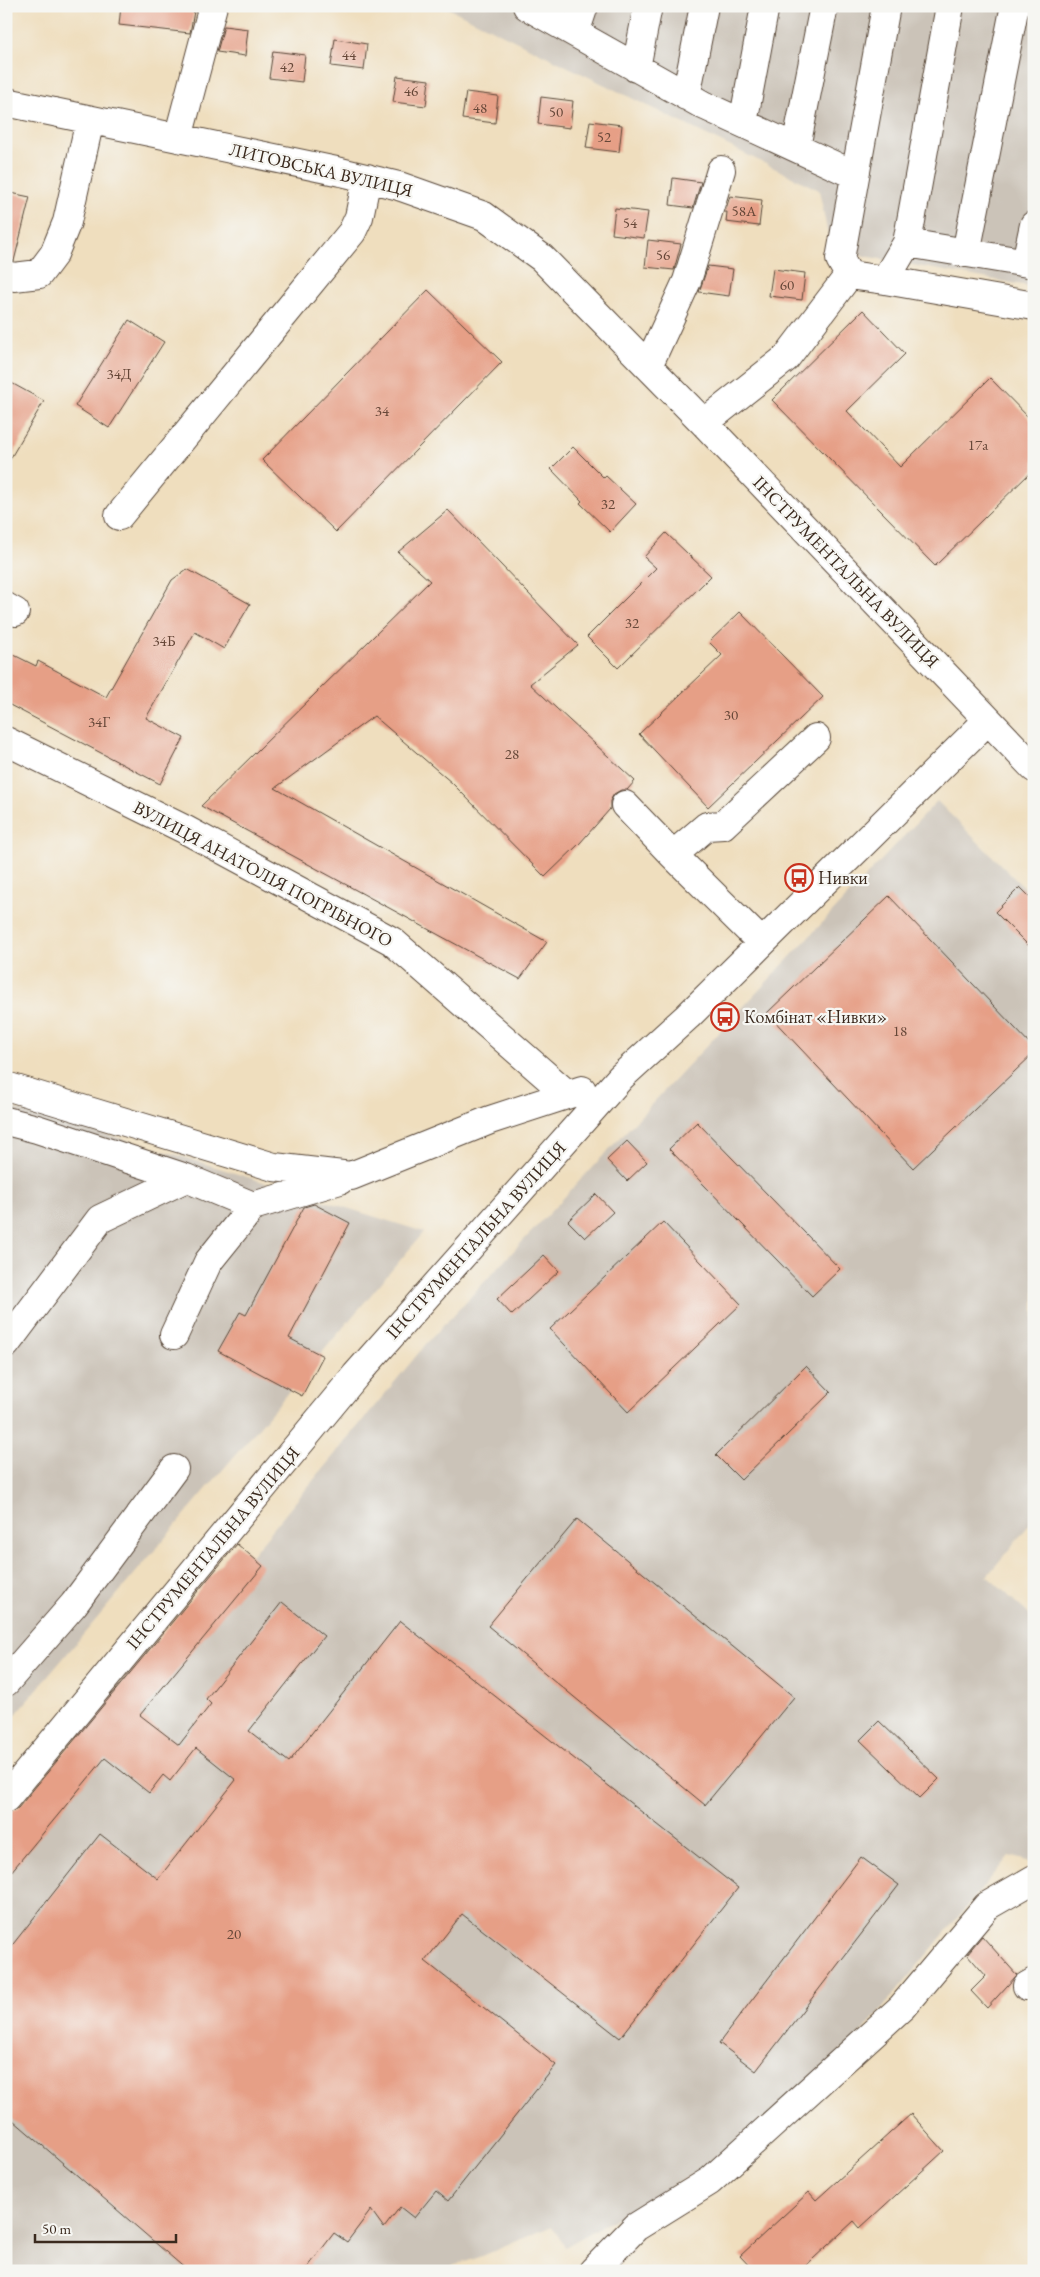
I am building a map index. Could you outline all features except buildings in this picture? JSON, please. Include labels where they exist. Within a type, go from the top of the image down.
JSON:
[{"type":"street","points":[[178,138],[213,6]]},
{"type":"street","points":[[527,6],[686,96],[855,175]]},
{"type":"street","points":[[575,33],[584,6]]},
{"type":"street","points":[[636,68],[648,6]]},
{"type":"street","points":[[686,96],[704,6]]},
{"type":"street","points":[[742,123],[765,6]]},
{"type":"street","points":[[796,148],[824,6]]},
{"type":"street","points":[[849,275],[840,259],[886,6]]},
{"type":"street","points":[[885,280],[906,243],[950,6]]},
{"type":"street","points":[[966,253],[1014,10]]},
{"type":"street","name":"ЛИТОВСЬКА ВУЛИЦЯ","points":[[6,102],[367,178],[399,186],[484,216],[542,258],[704,424]]},
{"type":"street","points":[[6,275],[14,277],[40,274],[54,254],[67,222],[90,120]]},
{"type":"street","points":[[648,366],[687,280],[721,170]]},
{"type":"street","points":[[119,516],[352,232],[359,216],[367,178]]},
{"type":"street","points":[[906,243],[1030,263],[1034,225]]},
{"type":"street","points":[[849,275],[1034,306]]},
{"type":"street","points":[[704,424],[786,358],[849,275]]},
{"type":"street","name":"ІНСТРУМЕНТАЛЬНА ВУЛИЦЯ","points":[[704,424],[1034,768]]},
{"type":"street","name":"ІНСТРУМЕНТАЛЬНА ВУЛИЦЯ","points":[[6,1798],[356,1376],[621,1077],[688,1016],[988,720]]},
{"type":"street","points":[[673,855],[707,826],[723,825],[816,738]]},
{"type":"street","name":"ВУЛИЦЯ АНАТОЛІЯ ПОГРІБНОГО","points":[[6,741],[186,830],[392,941],[568,1094]]},
{"type":"street","points":[[625,806],[762,944]]},
{"type":"street","points":[[174,1335],[208,1262],[253,1206],[351,1176],[490,1120],[621,1077]]},
{"type":"street","points":[[6,1086],[274,1167],[351,1176]]},
{"type":"street","points":[[6,1121],[37,1129],[186,1178],[253,1206]]},
{"type":"street","points":[[6,1344],[100,1219],[186,1178]]},
{"type":"street","points":[[6,1682],[74,1604],[174,1469]]},
{"type":"street","points":[[592,2271],[636,2228],[710,2181],[902,2007],[987,1906],[1034,1879]]},
{"type":"shaded area","points":[[444,6],[1034,6],[1034,287],[831,250],[819,190]]},
{"type":"shaded area","points":[[937,801],[1034,898],[1034,1519],[987,1576],[1034,1619],[1034,1863],[1009,1856],[859,2036],[753,2129],[695,2173],[565,2247],[552,2226],[480,2257],[437,2271],[6,2271],[6,1852],[426,1344]]},
{"type":"shaded area","points":[[6,1106],[148,1146],[424,1232],[6,1726]]},
{"type":"place","name":"Нивки","points":[[799,878]]},
{"type":"place","name":"Комбінат «Нивки»","points":[[725,1017]]}]
